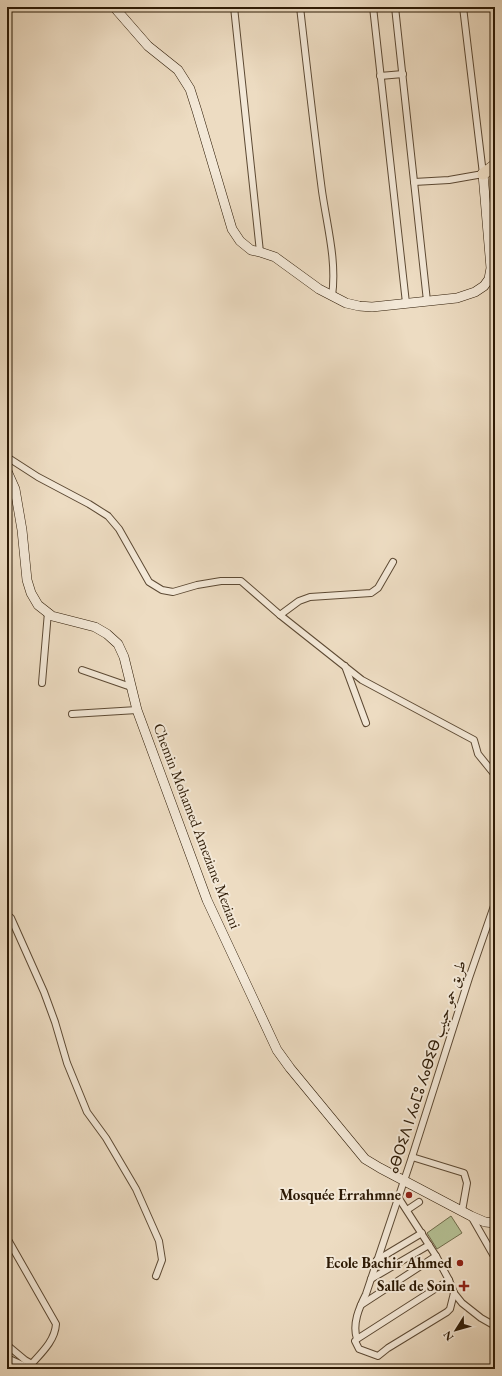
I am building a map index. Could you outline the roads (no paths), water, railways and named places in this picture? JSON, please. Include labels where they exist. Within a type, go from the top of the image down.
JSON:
[{"type":"highway","points":[[483,174],[495,165]]},
{"type":"highway","points":[[483,174],[495,169]]},
{"type":"main road","points":[[114,7],[148,46],[178,70],[190,89],[198,111],[232,229],[240,241],[251,250],[275,257],[319,289],[346,303],[372,308],[457,298],[475,292],[484,286],[489,279],[491,268],[483,174]]},
{"type":"main road","name":"Chemin Mohamed Ameziane Meziani","points":[[7,471],[15,490],[22,530],[27,580],[31,593],[38,604],[52,616],[95,627],[107,634],[118,644],[124,657],[138,710],[207,900],[277,1050],[365,1159],[472,1216],[485,1222],[495,1223]]},
{"type":"street","points":[[234,7],[260,252]]},
{"type":"street","points":[[300,7],[322,192],[330,232],[334,281],[332,296]]},
{"type":"street","points":[[373,7],[406,303]]},
{"type":"street","points":[[395,7],[426,301]]},
{"type":"street","points":[[414,182],[449,180],[483,174],[463,7]]},
{"type":"street","points":[[380,76],[403,74]]},
{"type":"street","points":[[7,457],[38,477],[89,504],[108,516],[119,529],[149,582],[162,590],[173,592],[197,585],[221,581],[241,581],[280,615],[362,680],[474,740],[478,754],[495,775]]},
{"type":"street","points":[[280,615],[299,601],[310,597],[371,593],[378,588],[393,562]]},
{"type":"street","points":[[42,683],[48,612]]},
{"type":"street","points":[[345,666],[366,723]]},
{"type":"street","points":[[82,670],[131,687]]},
{"type":"street","points":[[72,714],[138,710]]},
{"type":"street","name":"ⴰⴱⵔⵉⴷ ⵏ ⵃⴰⵎⵓ ⵃⴰⴱⵉⴱ طريق حمو حبيب","points":[[357,1339],[354,1330],[360,1306],[366,1294],[378,1260],[469,978],[495,903]]},
{"type":"street","points":[[7,915],[11,918],[44,992],[55,1022],[67,1063],[87,1112],[106,1138],[136,1189],[159,1241],[162,1260],[156,1276]]},
{"type":"street","points":[[412,1157],[464,1173],[467,1183],[462,1211]]},
{"type":"street","points":[[398,1197],[436,1256],[454,1293],[462,1303],[481,1318],[495,1326]]},
{"type":"street","points":[[407,1210],[419,1202]]},
{"type":"street","points":[[472,1216],[495,1258]]},
{"type":"street","points":[[378,1260],[422,1233]]},
{"type":"street","points":[[7,1238],[56,1324],[56,1333],[30,1367]]},
{"type":"street","points":[[371,1279],[429,1245]]},
{"type":"street","points":[[360,1306],[436,1256]]},
{"type":"street","points":[[449,1280],[357,1339],[355,1341],[359,1349],[378,1356],[388,1348],[447,1312],[450,1309],[454,1293]]},
{"type":"street","points":[[7,1345],[25,1360],[30,1367]]},
{"type":"street","points":[[7,1358],[30,1367]]},
{"type":"place","name":"Mosquée Errahmne","points":[[409,1195]]},
{"type":"place","name":"Ecole Bachir Ahmed","points":[[460,1263]]},
{"type":"place","name":"Salle de Soin","points":[[464,1286]]}]
